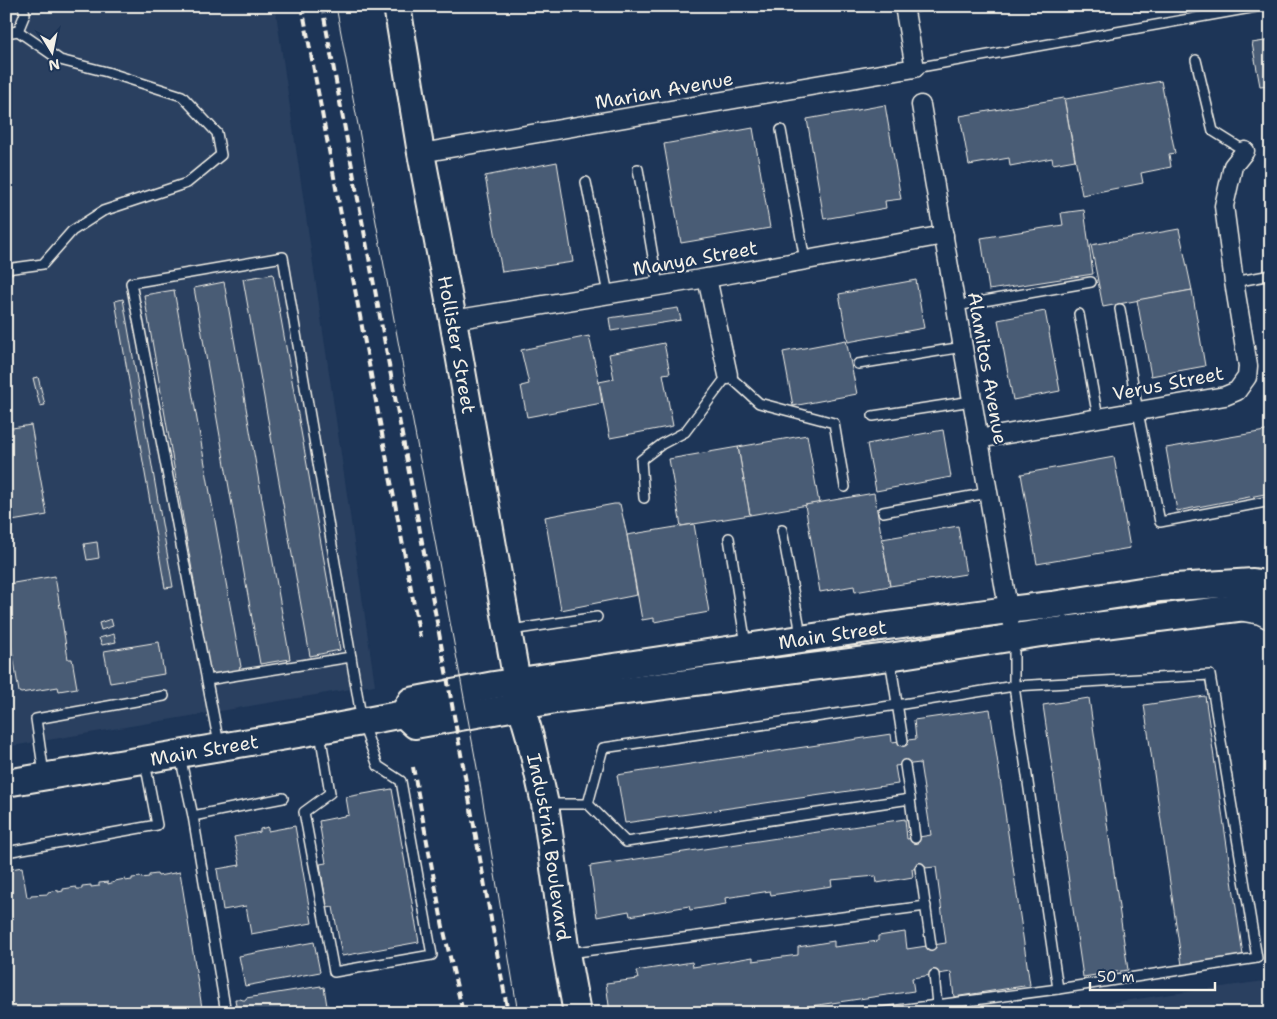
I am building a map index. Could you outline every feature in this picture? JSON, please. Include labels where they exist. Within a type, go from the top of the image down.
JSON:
[{"type":"highway","points":[[1245,606],[1271,615]]},
{"type":"main road","name":"Hollister Street","points":[[397,6],[421,153],[519,694]]},
{"type":"main road","name":"Main Street","points":[[519,694],[747,648],[888,626],[1052,605],[1160,588],[1253,582],[1271,585]]},
{"type":"main road","name":"Main Street","points":[[6,783],[320,730],[403,714],[411,701],[494,685],[519,694],[712,679],[889,657],[1014,637],[1245,606],[1271,598]]},
{"type":"main road","name":"Industrial Boulevard","points":[[519,694],[544,804],[566,953],[577,1013]]},
{"type":"street","points":[[909,7],[915,68]]},
{"type":"street","name":"Marian Avenue","points":[[421,153],[915,68]]},
{"type":"street","name":"Alamitos Avenue","points":[[921,105],[1014,637]]},
{"type":"street","name":"Verus Street","points":[[978,439],[1225,396],[1237,391],[1247,376],[1248,366],[1224,206],[1233,166],[1245,151]]},
{"type":"street","name":"Manya Street","points":[[452,320],[706,278],[944,235]]},
{"type":"street","points":[[706,278],[728,375]]},
{"type":"lane","points":[[18,31],[24,14],[23,6]]},
{"type":"lane","points":[[915,68],[1262,6]]},
{"type":"lane","points":[[6,34],[18,31],[60,60],[107,72],[182,96],[217,133],[221,155],[187,183],[103,211],[72,231],[43,264],[6,269]]},
{"type":"lane","points":[[1196,60],[1213,131],[1245,151]]},
{"type":"lane","points":[[781,130],[805,260]]},
{"type":"lane","points":[[638,169],[658,286]]},
{"type":"lane","points":[[586,182],[608,294]]},
{"type":"lane","points":[[220,747],[131,283],[283,257],[362,722],[378,766],[401,781],[432,955],[334,972],[304,812],[330,793],[320,730]]},
{"type":"lane","points":[[1234,282],[1271,276]]},
{"type":"lane","points":[[956,306],[1091,282]]},
{"type":"lane","points":[[1120,309],[1160,522],[1271,501]]},
{"type":"lane","points":[[1079,314],[1098,418]]},
{"type":"lane","points":[[858,364],[963,347]]},
{"type":"lane","points":[[644,498],[641,460],[662,444],[685,432],[728,375],[759,403],[834,423],[845,487]]},
{"type":"lane","points":[[873,416],[972,401]]},
{"type":"lane","points":[[883,512],[988,493]]},
{"type":"lane","points":[[782,530],[801,640]]},
{"type":"lane","points":[[729,538],[747,648]]},
{"type":"lane","points":[[508,631],[597,617]]},
{"type":"lane","points":[[1014,637],[1014,686],[1058,989]]},
{"type":"lane","points":[[207,680],[351,657]]},
{"type":"lane","points":[[889,657],[903,741]]},
{"type":"lane","points":[[588,804],[603,748],[1014,686],[1210,675],[1257,958],[1058,989],[876,1013]]},
{"type":"lane","points":[[45,776],[36,719],[164,696]]},
{"type":"lane","points":[[180,753],[193,816],[226,1013]]},
{"type":"lane","points":[[6,852],[157,825],[144,760]]},
{"type":"lane","points":[[906,765],[915,838]]},
{"type":"lane","points":[[193,816],[283,798]]},
{"type":"lane","points":[[544,804],[588,804],[626,842],[910,800]]},
{"type":"lane","points":[[920,868],[931,945]]},
{"type":"lane","points":[[566,953],[926,906]]},
{"type":"lane","points":[[934,975],[937,1004]]},
{"type":"shaded area","points":[[6,6],[275,6],[375,685],[6,747]]},
{"type":"shaded area","points":[[1271,980],[1271,1013],[1038,1013]]},
{"type":"building","points":[[1271,40],[1271,85],[1260,86],[1252,43]]},
{"type":"building","points":[[1161,81],[1175,153],[1169,154],[1171,167],[1141,173],[1143,183],[1082,195],[1064,98]]},
{"type":"building","points":[[1064,98],[1075,160],[1053,164],[1052,158],[1010,166],[1009,158],[969,165],[960,116]]},
{"type":"building","points":[[885,105],[901,199],[885,201],[886,208],[824,219],[807,119]]},
{"type":"building","points":[[753,128],[770,228],[681,243],[664,144]]},
{"type":"building","points":[[557,162],[573,262],[502,272],[485,176]]},
{"type":"building","points":[[1084,210],[1093,274],[989,290],[981,238],[1063,225],[1061,213]]},
{"type":"building","points":[[1179,229],[1192,290],[1103,307],[1091,245]]},
{"type":"building","points":[[273,274],[340,650],[310,656],[243,279]]},
{"type":"building","points":[[916,280],[924,328],[848,342],[839,294]]},
{"type":"building","points":[[224,282],[290,659],[260,664],[194,288]]},
{"type":"building","points":[[174,290],[241,667],[239,668],[240,670],[212,675],[210,673],[144,295]]},
{"type":"building","points":[[1192,290],[1205,366],[1151,376],[1137,300]]},
{"type":"building","points":[[123,299],[173,587],[165,588],[115,301]]},
{"type":"building","points":[[678,308],[681,320],[611,331],[609,318]]},
{"type":"building","points":[[1045,311],[1060,391],[1013,400],[998,320]]},
{"type":"building","points":[[589,336],[602,403],[527,417],[521,386],[529,384],[521,350]]},
{"type":"building","points":[[846,340],[857,394],[793,406],[783,352]]},
{"type":"building","points":[[664,343],[670,373],[663,374],[673,426],[610,438],[599,382],[614,379],[609,354]]},
{"type":"building","points":[[38,377],[45,405],[40,406],[33,378]]},
{"type":"building","points":[[31,425],[47,515],[6,522],[6,429]]},
{"type":"building","points":[[943,430],[951,477],[876,491],[867,444]]},
{"type":"building","points":[[1271,430],[1270,493],[1177,511],[1166,448]]},
{"type":"building","points":[[807,435],[819,503],[750,515],[738,447]]},
{"type":"building","points":[[738,447],[750,515],[681,526],[669,459]]},
{"type":"building","points":[[1114,457],[1130,548],[1037,564],[1021,474]]},
{"type":"building","points":[[874,493],[890,586],[855,592],[854,586],[820,592],[805,505]]},
{"type":"building","points":[[620,504],[637,595],[561,610],[545,517]]},
{"type":"building","points":[[694,524],[709,612],[654,622],[654,618],[642,620],[627,535]]},
{"type":"building","points":[[958,526],[966,574],[890,586],[882,539]]},
{"type":"building","points":[[97,542],[99,558],[87,560],[84,544]]},
{"type":"building","points":[[55,576],[68,659],[72,659],[77,688],[59,691],[58,687],[21,693],[19,692],[6,612],[6,581],[8,584]]},
{"type":"building","points":[[111,619],[113,626],[101,630],[99,623]]},
{"type":"building","points":[[114,634],[116,642],[102,645],[99,638]]},
{"type":"building","points":[[159,642],[164,674],[110,683],[104,651]]},
{"type":"building","points":[[1205,696],[1243,955],[1182,965],[1144,705]]},
{"type":"building","points":[[1089,698],[1128,970],[1083,977],[1043,705]]},
{"type":"building","points":[[6,705],[11,736],[6,736]]},
{"type":"building","points":[[990,709],[1030,985],[954,997],[951,972],[912,978],[914,991],[763,1013],[610,1013],[606,983],[638,979],[636,971],[692,962],[693,967],[753,957],[753,961],[798,955],[798,947],[834,941],[834,947],[878,941],[878,936],[905,932],[907,949],[946,943],[936,867],[912,869],[913,877],[877,883],[876,876],[831,880],[832,886],[771,895],[770,891],[725,898],[726,904],[690,910],[689,906],[630,916],[629,911],[597,917],[590,866],[905,819],[907,839],[931,835],[920,763],[895,766],[898,784],[625,823],[617,775],[891,734],[892,742],[916,739],[914,720]]},
{"type":"building","points":[[392,789],[419,942],[342,956],[333,907],[327,908],[320,864],[326,863],[319,821],[349,815],[346,797]]},
{"type":"building","points":[[295,826],[312,923],[251,934],[246,906],[223,910],[217,869],[240,865],[234,837],[260,832],[260,829],[268,827],[268,831]]},
{"type":"building","points":[[22,867],[27,897],[76,887],[77,889],[82,889],[82,886],[99,886],[99,883],[108,882],[108,884],[125,879],[125,881],[132,880],[132,878],[149,877],[149,875],[157,874],[158,876],[180,872],[202,1008],[174,1013],[6,1013],[6,870]]},
{"type":"building","points":[[314,942],[320,972],[245,986],[239,956]]},
{"type":"building","points":[[321,986],[321,988],[324,987],[329,1013],[237,1013],[235,999],[246,1000],[246,998]]},
{"type":"tram line","points":[[336,6],[480,784],[518,1013]]},
{"type":"railway","points":[[302,6],[420,637]]},
{"type":"railway","points":[[322,6],[508,1013]]},
{"type":"railway","points":[[413,767],[443,927],[463,1013]]}]
